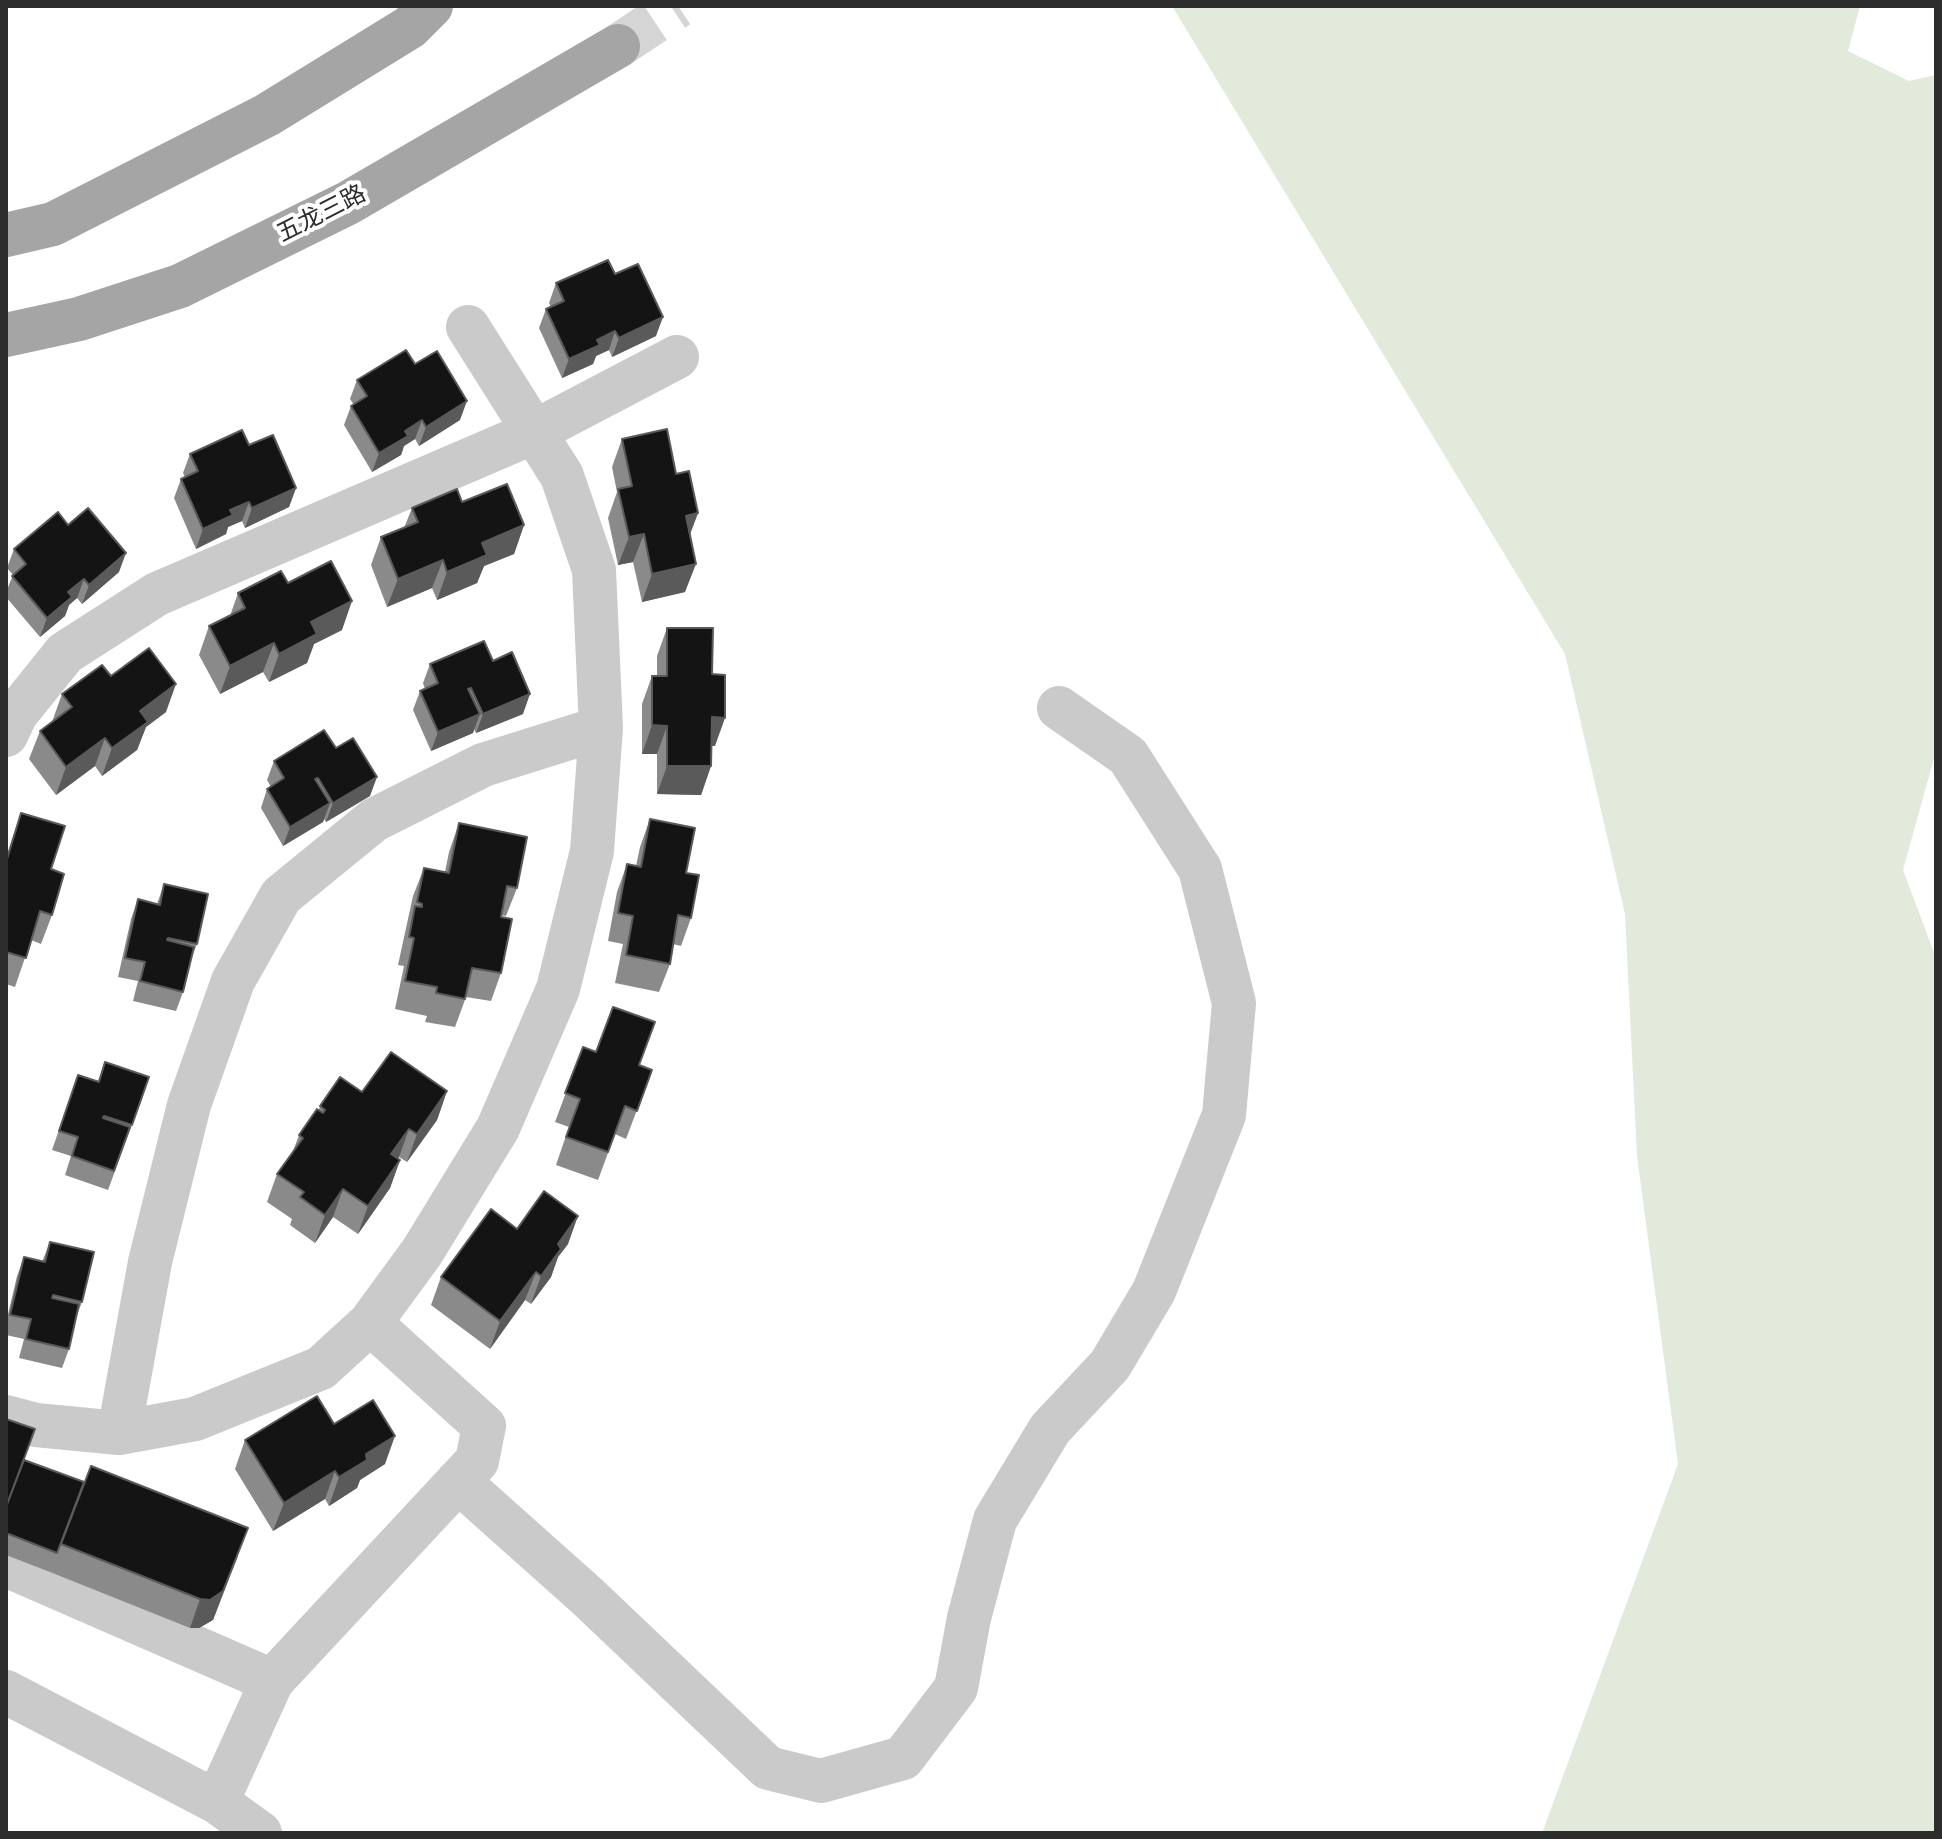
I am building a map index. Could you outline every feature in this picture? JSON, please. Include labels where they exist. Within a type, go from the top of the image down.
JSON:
[{"type":"main road","points":[[6,235],[53,224],[267,115],[410,27],[431,6]]},
{"type":"main road","name":"五龙三路","points":[[6,335],[79,319],[180,286],[348,203],[618,46]]},
{"type":"street","points":[[6,1417],[36,1425],[119,1433],[195,1419],[321,1368],[370,1323],[422,1252],[498,1128],[558,989],[592,851],[601,728],[594,570],[562,476],[468,327]]},
{"type":"street","points":[[6,735],[16,714],[65,653],[157,594],[534,432],[677,357]]},
{"type":"street","points":[[458,1481],[587,1596],[768,1768],[821,1781],[903,1758],[956,1688],[969,1618],[995,1520],[1050,1429],[1110,1365],[1154,1291],[1224,1115],[1234,1003],[1200,869],[1128,756],[1059,708]]},
{"type":"street","points":[[119,1433],[150,1262],[189,1105],[233,981],[281,896],[374,820],[483,765],[601,728]]},
{"type":"street","points":[[217,1802],[272,1681],[477,1461],[484,1426],[370,1323]]},
{"type":"street","points":[[6,1565],[272,1681]]},
{"type":"street","points":[[6,1692],[217,1802],[260,1833]]},
{"type":"green space","points":[[1172,6],[1860,6],[1848,51],[1909,81],[1936,75],[1936,751],[1903,870],[1936,958],[1936,1833],[1542,1833],[1678,1464],[1637,1156],[1625,914],[1565,654]]},
{"type":"building","points":[[608,260],[615,274],[638,264],[663,317],[619,338],[615,331],[597,340],[600,345],[569,359],[546,309],[564,301],[556,283]]},
{"type":"building","points":[[406,350],[415,364],[437,351],[467,401],[426,427],[422,420],[405,431],[408,436],[379,453],[351,406],[367,396],[357,380]]},
{"type":"building","points":[[667,429],[676,474],[689,471],[698,513],[686,516],[696,564],[652,574],[644,534],[629,537],[618,489],[632,486],[622,439]]},
{"type":"building","points":[[242,430],[249,445],[273,435],[296,488],[252,508],[249,502],[230,510],[233,515],[203,529],[181,479],[198,471],[190,454]]},
{"type":"building","points":[[507,484],[524,525],[482,543],[487,555],[447,572],[443,560],[398,579],[381,537],[418,522],[412,508],[457,489],[462,502]]},
{"type":"building","points":[[88,508],[126,553],[89,585],[84,579],[68,592],[72,597],[47,618],[12,576],[26,564],[14,549],[58,512],[68,525]]},
{"type":"building","points":[[331,561],[352,601],[311,622],[317,634],[279,654],[274,643],[230,666],[209,626],[245,608],[238,593],[281,571],[288,583]]},
{"type":"building","points":[[667,628],[713,628],[712,674],[725,675],[725,718],[712,717],[711,766],[667,766],[667,726],[652,725],[652,676],[667,676]]},
{"type":"building","points":[[484,641],[493,661],[512,652],[530,694],[483,714],[471,688],[468,689],[480,714],[438,732],[420,691],[438,683],[430,664]]},
{"type":"building","points":[[149,648],[176,684],[140,711],[148,722],[112,748],[105,738],[66,767],[40,731],[72,707],[62,694],[102,665],[111,676]]},
{"type":"building","points":[[324,730],[336,748],[353,738],[377,777],[333,803],[318,778],[315,779],[330,803],[290,827],[267,789],[284,778],[274,761]]},
{"type":"building","points":[[21,813],[65,826],[51,869],[64,874],[52,915],[40,911],[26,958],[6,952],[6,859]]},
{"type":"building","points":[[650,819],[695,828],[686,873],[699,875],[691,918],[678,915],[670,964],[626,955],[633,916],[618,913],[627,864],[641,867]]},
{"type":"building","points":[[459,823],[527,837],[517,888],[507,886],[501,917],[512,919],[501,973],[472,968],[465,999],[436,993],[437,987],[405,981],[414,938],[409,937],[415,906],[422,907],[417,902],[424,868],[449,873]]},
{"type":"building","points":[[164,884],[208,894],[197,944],[167,940],[194,947],[183,992],[140,981],[145,962],[125,958],[138,899],[160,905]]},
{"type":"building","points":[[613,1007],[655,1022],[639,1065],[652,1070],[637,1111],[625,1106],[608,1152],[566,1137],[580,1099],[565,1093],[583,1047],[596,1052]]},
{"type":"building","points":[[391,1052],[447,1091],[417,1134],[409,1129],[391,1154],[400,1160],[368,1206],[343,1189],[325,1215],[300,1197],[304,1192],[277,1174],[303,1138],[299,1135],[317,1109],[323,1113],[325,1110],[320,1106],[340,1077],[362,1092]]},
{"type":"building","points":[[105,1062],[149,1077],[132,1125],[103,1118],[130,1127],[114,1171],[72,1156],[78,1137],[59,1131],[78,1075],[99,1082]]},
{"type":"building","points":[[544,1191],[578,1216],[558,1244],[561,1249],[541,1276],[536,1272],[500,1321],[441,1277],[491,1209],[517,1229]]},
{"type":"building","points":[[50,1242],[94,1252],[82,1302],[53,1295],[52,1298],[79,1304],[69,1349],[26,1339],[31,1319],[10,1315],[24,1257],[45,1262]]},
{"type":"building","points":[[317,1396],[334,1424],[373,1400],[395,1436],[366,1454],[367,1460],[339,1477],[335,1471],[284,1503],[245,1440]]},
{"type":"building","points":[[6,1419],[35,1429],[6,1507]]},
{"type":"building","points":[[24,1460],[84,1482],[57,1553],[6,1533],[6,1507]]},
{"type":"building","points":[[91,1466],[248,1528],[223,1591],[210,1600],[200,1599],[61,1544]]},
{"type":"tunnel","points":[[618,46],[678,6]]}]
